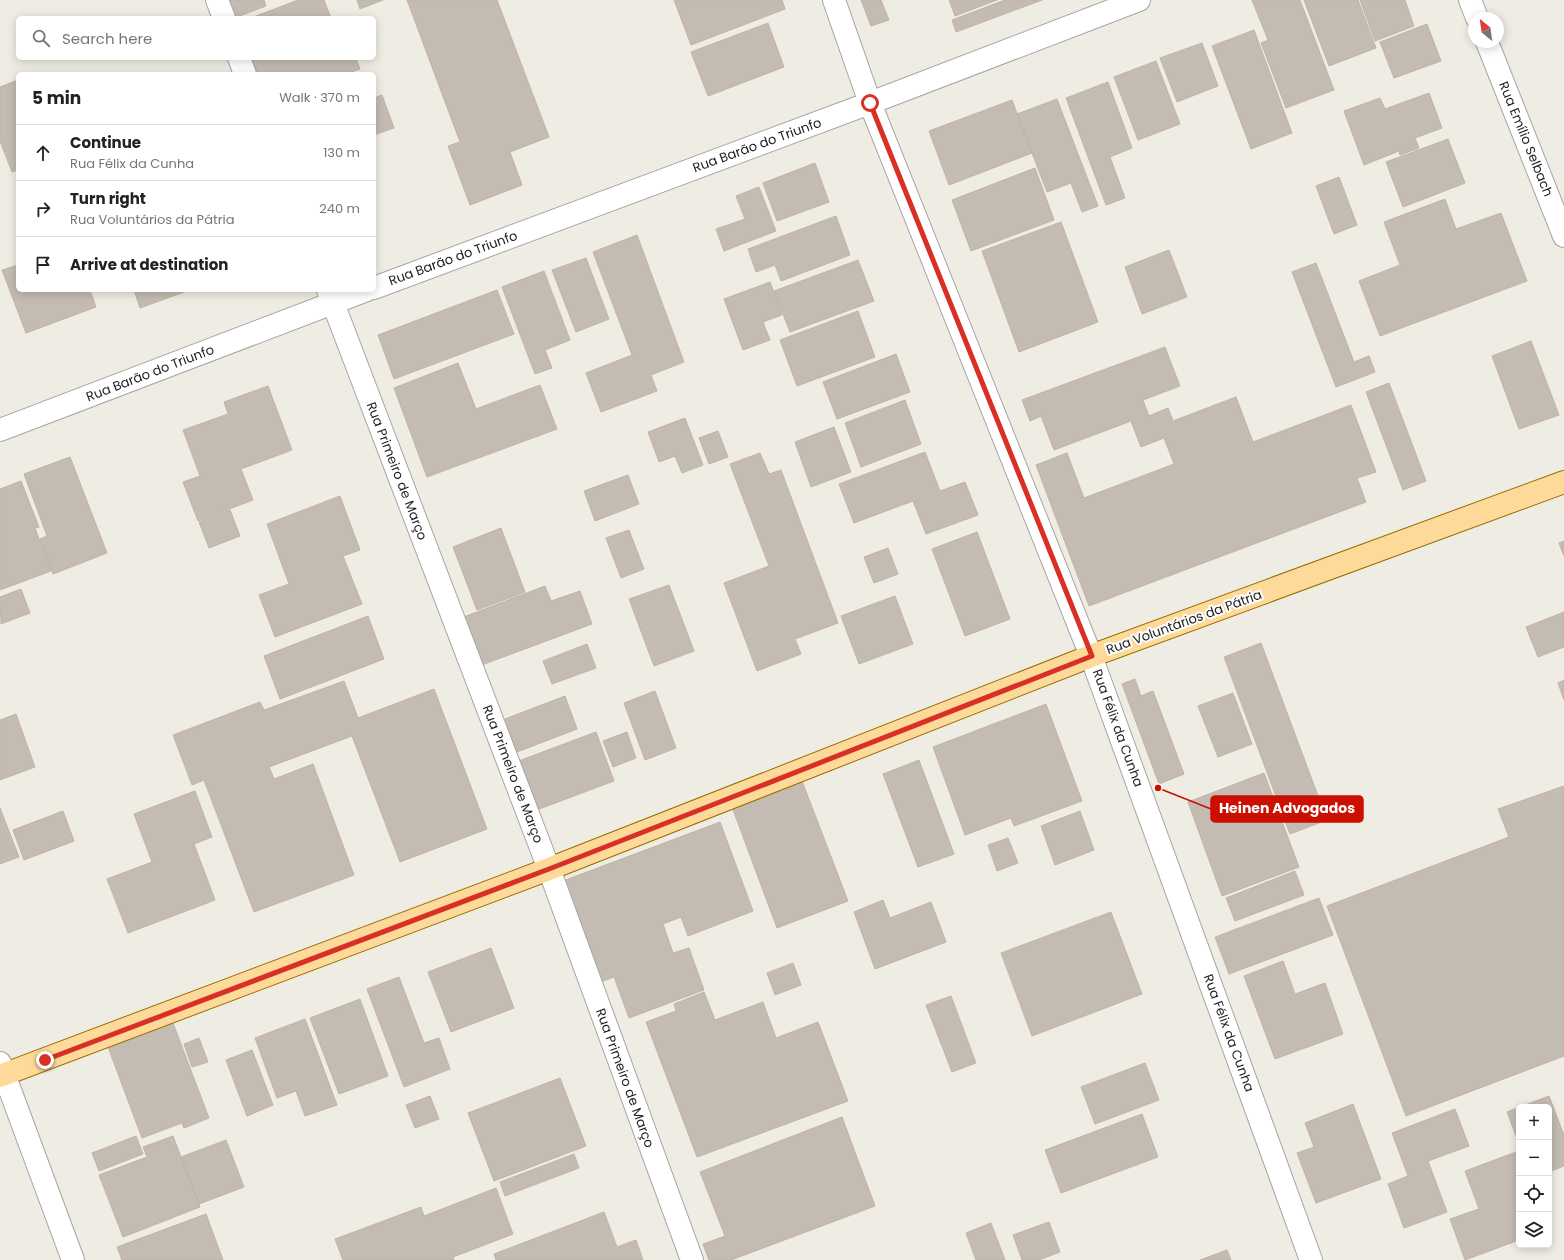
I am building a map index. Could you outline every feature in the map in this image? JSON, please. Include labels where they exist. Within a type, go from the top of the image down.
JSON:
[{"type":"main road","name":"Rua Voluntários da Pátria","points":[[2,1071],[549,869],[1092,656],[1564,482]]},
{"type":"street","points":[[217,0],[223,16]]},
{"type":"street","name":"Rua Félix da Cunha","points":[[834,0],[870,103],[1092,656],[1311,1260]]},
{"type":"street","name":"Rua Barão do Triunfo","points":[[376,287],[870,103],[1139,0]]},
{"type":"street","points":[[1470,0],[1475,12]]},
{"type":"street","name":"Rua Emílio Selbach","points":[[1489,48],[1564,236]]},
{"type":"street","points":[[240,60],[245,72]]},
{"type":"street","name":"Rua Barão do Triunfo","points":[[0,430],[330,296],[355,292]]},
{"type":"street","name":"Rua Primeiro de Março","points":[[330,296],[549,869],[692,1260]]},
{"type":"street","points":[[2,1071],[73,1260]]},
{"type":"building","points":[[227,0],[264,0],[266,6],[239,16],[233,16]]},
{"type":"building","points":[[298,0],[324,0],[330,16],[256,16]]},
{"type":"building","points":[[357,0],[383,0],[360,9]]},
{"type":"building","points":[[407,0],[497,0],[549,137],[510,152],[522,185],[470,205],[448,146],[460,142]]},
{"type":"building","points":[[674,0],[782,0],[785,9],[691,45]]},
{"type":"building","points":[[861,0],[881,0],[889,20],[871,26]]},
{"type":"building","points":[[949,0],[997,0],[955,16]]},
{"type":"building","points":[[1005,0],[1042,0],[956,32],[952,20]]},
{"type":"building","points":[[1252,0],[1300,0],[1334,90],[1286,108],[1261,43],[1268,40]]},
{"type":"building","points":[[1304,0],[1358,0],[1376,48],[1329,66]]},
{"type":"building","points":[[1360,0],[1405,0],[1414,26],[1375,41]]},
{"type":"building","points":[[768,23],[784,67],[708,96],[691,52]]},
{"type":"building","points":[[1427,24],[1441,61],[1394,78],[1380,42]]},
{"type":"building","points":[[1254,30],[1292,133],[1251,149],[1212,46]]},
{"type":"building","points":[[1202,43],[1218,86],[1177,102],[1160,58]]},
{"type":"building","points":[[253,60],[357,60],[360,69],[352,72],[256,72]]},
{"type":"building","points":[[1156,61],[1180,124],[1138,140],[1114,77]]},
{"type":"building","points":[[16,81],[16,171],[12,172],[0,141],[0,87]]},
{"type":"building","points":[[1108,82],[1132,148],[1110,157],[1125,198],[1106,205],[1066,98]]},
{"type":"building","points":[[1429,93],[1442,128],[1415,138],[1419,148],[1400,155],[1399,151],[1364,165],[1344,111],[1380,98],[1385,109]]},
{"type":"building","points":[[382,95],[394,128],[376,134],[376,97]]},
{"type":"building","points":[[1057,99],[1098,206],[1082,212],[1071,183],[1047,192],[1017,114]]},
{"type":"building","points":[[1012,100],[1032,153],[949,185],[929,131]]},
{"type":"building","points":[[1448,139],[1465,183],[1403,207],[1386,162]]},
{"type":"building","points":[[815,163],[829,202],[777,221],[763,183]]},
{"type":"building","points":[[1035,168],[1054,220],[971,251],[952,200]]},
{"type":"building","points":[[1339,177],[1357,225],[1334,234],[1316,186]]},
{"type":"building","points":[[759,187],[776,231],[724,251],[716,229],[745,219],[736,196]]},
{"type":"building","points":[[1445,199],[1456,229],[1501,213],[1527,281],[1380,336],[1359,281],[1400,265],[1384,222]]},
{"type":"building","points":[[836,216],[850,255],[781,281],[775,265],[756,272],[748,249]]},
{"type":"building","points":[[1061,222],[1098,322],[1019,352],[982,251]]},
{"type":"building","points":[[637,235],[684,362],[651,375],[657,391],[601,412],[586,373],[632,355],[593,252]]},
{"type":"building","points":[[1169,250],[1187,297],[1142,314],[1125,267]]},
{"type":"building","points":[[586,258],[609,319],[576,332],[552,270]]},
{"type":"building","points":[[858,260],[874,301],[790,332],[774,291]]},
{"type":"building","points":[[1316,263],[1354,362],[1369,356],[1375,372],[1336,387],[1292,272]]},
{"type":"building","points":[[16,266],[16,292],[91,292],[96,307],[26,333],[2,270]]},
{"type":"building","points":[[544,271],[570,340],[545,350],[552,368],[535,374],[502,287]]},
{"type":"building","points":[[770,282],[782,315],[763,322],[770,340],[743,350],[724,299]]},
{"type":"building","points":[[497,290],[514,334],[394,379],[378,335]]},
{"type":"building","points":[[135,292],[184,292],[140,308]]},
{"type":"building","points":[[858,311],[875,357],[797,386],[780,340]]},
{"type":"building","points":[[1531,341],[1559,415],[1519,429],[1492,356]]},
{"type":"building","points":[[1165,347],[1180,386],[1143,400],[1149,416],[1168,408],[1173,421],[1236,397],[1253,442],[1351,405],[1376,472],[1357,478],[1366,502],[1089,606],[1036,465],[1067,453],[1084,498],[1174,464],[1164,438],[1141,447],[1131,421],[1054,450],[1041,416],[1030,421],[1022,400]]},
{"type":"building","points":[[896,354],[910,392],[837,419],[823,382]]},
{"type":"building","points":[[458,363],[476,409],[540,385],[557,429],[427,477],[394,388]]},
{"type":"building","points":[[1389,383],[1426,481],[1403,490],[1366,392]]},
{"type":"building","points":[[268,386],[292,450],[241,469],[253,500],[198,521],[183,482],[200,476],[183,430],[228,414],[224,402]]},
{"type":"building","points":[[905,400],[921,444],[861,467],[845,423]]},
{"type":"building","points":[[685,418],[703,465],[682,473],[675,456],[659,462],[648,432]]},
{"type":"building","points":[[834,427],[851,472],[811,487],[795,442]]},
{"type":"building","points":[[718,431],[728,457],[709,464],[699,438]]},
{"type":"building","points":[[925,452],[940,491],[965,482],[978,515],[926,534],[913,501],[854,523],[839,484]]},
{"type":"building","points":[[760,453],[769,474],[781,470],[838,623],[795,639],[801,654],[757,671],[724,583],[769,566],[730,464]]},
{"type":"building","points":[[70,457],[107,553],[53,574],[40,539],[47,536],[24,474]]},
{"type":"building","points":[[628,475],[639,504],[595,521],[584,491]]},
{"type":"building","points":[[21,481],[39,527],[35,528],[51,571],[0,590],[0,489]]},
{"type":"building","points":[[340,496],[360,550],[343,556],[362,604],[275,637],[259,595],[289,584],[267,524]]},
{"type":"building","points":[[230,510],[240,536],[209,548],[199,522]]},
{"type":"building","points":[[501,528],[525,592],[477,610],[453,547]]},
{"type":"building","points":[[629,530],[644,569],[621,578],[606,538]]},
{"type":"building","points":[[977,532],[1010,619],[965,636],[932,549]]},
{"type":"building","points":[[1564,541],[1564,556],[1559,543]]},
{"type":"building","points":[[888,548],[898,574],[874,583],[864,557]]},
{"type":"building","points":[[669,585],[694,651],[654,666],[629,599]]},
{"type":"building","points":[[545,586],[551,601],[580,591],[592,624],[479,666],[461,618]]},
{"type":"building","points":[[21,589],[30,613],[1,624],[0,597]]},
{"type":"building","points":[[895,596],[913,644],[859,664],[841,616]]},
{"type":"building","points":[[1564,612],[1564,647],[1538,657],[1526,627]]},
{"type":"building","points":[[368,616],[384,659],[280,699],[264,656]]},
{"type":"building","points":[[1261,643],[1327,820],[1290,834],[1224,657]]},
{"type":"building","points":[[587,644],[596,668],[552,684],[543,661]]},
{"type":"building","points":[[1135,679],[1141,696],[1153,691],[1184,774],[1159,784],[1122,684]]},
{"type":"building","points":[[1564,680],[1564,700],[1558,683]]},
{"type":"building","points":[[344,681],[358,718],[434,689],[487,829],[400,862],[352,736],[269,767],[274,779],[313,764],[354,875],[254,912],[204,780],[192,785],[173,735],[260,702],[264,710]]},
{"type":"building","points":[[655,691],[676,748],[645,760],[624,703]]},
{"type":"building","points":[[1233,693],[1252,744],[1218,757],[1198,706]]},
{"type":"building","points":[[565,696],[577,729],[517,752],[505,719]]},
{"type":"building","points":[[1046,704],[1082,801],[1014,826],[1011,818],[965,835],[933,747]]},
{"type":"building","points":[[16,714],[35,767],[0,780],[0,720]]},
{"type":"building","points":[[596,732],[614,781],[534,811],[516,762]]},
{"type":"building","points":[[627,732],[636,758],[613,767],[603,741]]},
{"type":"building","points":[[919,760],[954,854],[918,867],[883,774]]},
{"type":"building","points":[[1264,773],[1299,867],[1222,896],[1188,802]]},
{"type":"building","points":[[802,781],[848,901],[777,928],[732,807]]},
{"type":"building","points":[[1564,786],[1564,1056],[1406,1116],[1327,906],[1509,837],[1498,809]]},
{"type":"building","points":[[195,791],[212,837],[194,844],[215,900],[128,933],[107,879],[152,862],[134,814]]},
{"type":"building","points":[[0,808],[19,857],[0,864]]},
{"type":"building","points":[[63,811],[74,841],[24,860],[13,830]]},
{"type":"building","points":[[1080,811],[1094,850],[1055,865],[1041,826]]},
{"type":"building","points":[[720,822],[753,911],[688,936],[681,917],[663,924],[673,953],[689,948],[704,990],[629,1018],[614,977],[593,985],[555,884]]},
{"type":"building","points":[[1008,838],[1018,863],[997,871],[988,845]]},
{"type":"building","points":[[1295,871],[1304,895],[1235,921],[1226,898]]},
{"type":"building","points":[[1319,898],[1333,935],[1229,974],[1215,937]]},
{"type":"building","points":[[883,900],[890,918],[931,902],[946,942],[875,969],[854,912]]},
{"type":"building","points":[[1111,912],[1142,994],[1032,1036],[1001,953]]},
{"type":"building","points":[[491,948],[514,1008],[451,1032],[428,972]]},
{"type":"building","points":[[1283,961],[1295,994],[1325,983],[1343,1034],[1275,1059],[1244,976]]},
{"type":"building","points":[[793,963],[801,985],[775,995],[767,973]]},
{"type":"building","points":[[399,977],[424,1043],[439,1038],[450,1069],[404,1087],[367,989]]},
{"type":"building","points":[[704,992],[715,1020],[763,1002],[776,1038],[818,1022],[848,1101],[697,1157],[646,1022],[676,1011],[674,1004]]},
{"type":"building","points":[[951,996],[976,1063],[952,1072],[926,1005]]},
{"type":"building","points":[[360,999],[388,1076],[339,1094],[310,1018]]},
{"type":"building","points":[[305,1019],[337,1105],[305,1116],[296,1091],[277,1098],[255,1038]]},
{"type":"building","points":[[173,1023],[209,1118],[184,1128],[182,1123],[142,1138],[108,1047]]},
{"type":"building","points":[[199,1038],[208,1062],[192,1067],[184,1044]]},
{"type":"building","points":[[252,1050],[273,1105],[247,1116],[226,1060]]},
{"type":"building","points":[[1145,1063],[1159,1100],[1095,1124],[1081,1087]]},
{"type":"building","points":[[560,1078],[586,1146],[494,1181],[468,1113]]},
{"type":"building","points":[[430,1096],[439,1119],[415,1128],[406,1105]]},
{"type":"building","points":[[1549,1096],[1564,1135],[1564,1166],[1552,1171],[1552,1104],[1528,1104]]},
{"type":"building","points":[[1353,1104],[1381,1179],[1316,1203],[1297,1153],[1314,1147],[1305,1123]]},
{"type":"building","points":[[1516,1108],[1516,1136],[1507,1112]]},
{"type":"building","points":[[1455,1109],[1469,1146],[1428,1161],[1447,1212],[1404,1228],[1388,1184],[1408,1176],[1392,1133]]},
{"type":"building","points":[[1142,1114],[1158,1157],[1061,1193],[1045,1150]]},
{"type":"building","points":[[842,1117],[875,1206],[731,1260],[709,1260],[703,1244],[725,1236],[700,1172]]},
{"type":"building","points":[[136,1136],[143,1154],[99,1171],[92,1153]]},
{"type":"building","points":[[173,1136],[200,1207],[123,1237],[99,1175],[147,1157],[143,1147]]},
{"type":"building","points":[[226,1140],[244,1187],[199,1204],[181,1157]]},
{"type":"building","points":[[1516,1152],[1516,1241],[1465,1260],[1450,1219],[1479,1209],[1465,1171]]},
{"type":"building","points":[[574,1154],[579,1168],[505,1196],[500,1182]]},
{"type":"building","points":[[496,1188],[513,1234],[453,1257],[454,1260],[343,1260],[335,1239],[421,1207],[424,1216]]},
{"type":"building","points":[[604,1212],[617,1247],[636,1240],[643,1260],[496,1260],[494,1254]]},
{"type":"building","points":[[206,1214],[223,1260],[122,1260],[117,1247]]},
{"type":"building","points":[[1049,1222],[1060,1252],[1039,1260],[1022,1260],[1013,1235]]},
{"type":"building","points":[[991,1223],[1005,1260],[976,1260],[966,1233]]},
{"type":"building","points":[[1227,1250],[1231,1260],[1200,1260]]},
{"type":"place","name":"Heinen Advogados","points":[[1158,788]]},
{"type":"route","points":[[45,1060],[549,869],[1092,656],[870,103]]}]
